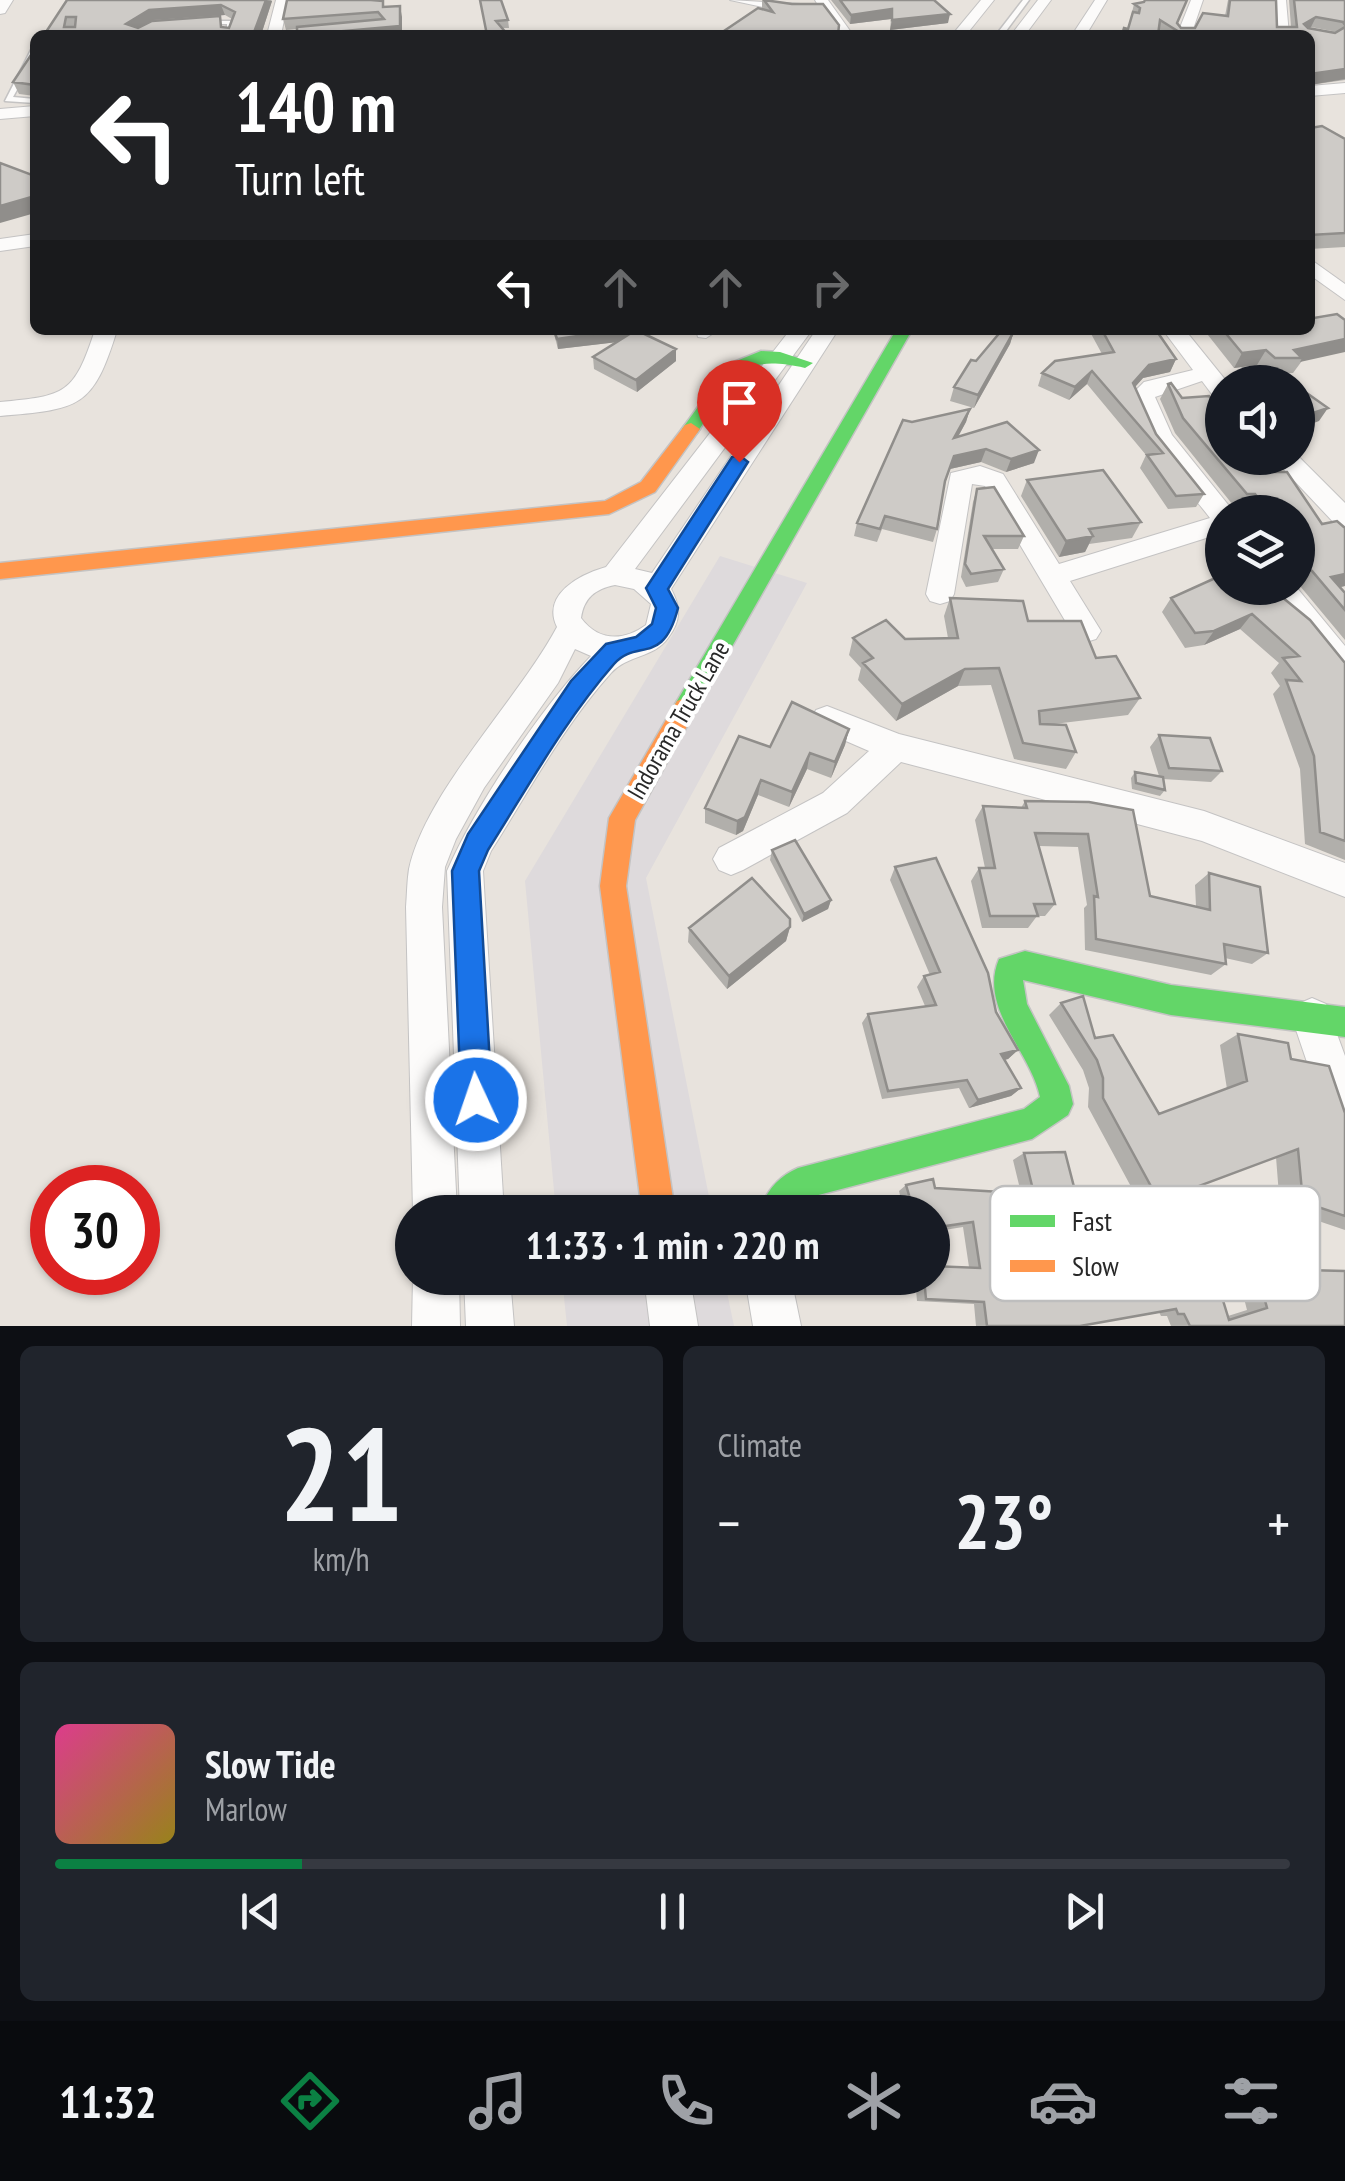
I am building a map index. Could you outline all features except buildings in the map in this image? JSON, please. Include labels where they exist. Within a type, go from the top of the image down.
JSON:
[{"type":"street","points":[[0,10],[5,0]]},
{"type":"street","points":[[275,30],[282,0]]},
{"type":"street","points":[[736,0],[792,8],[824,4],[842,30]]},
{"type":"street","points":[[1022,30],[1045,0]]},
{"type":"street","points":[[1037,30],[1058,0]]},
{"type":"street","points":[[1083,30],[1101,0]]},
{"type":"street","points":[[1186,30],[1197,0]]},
{"type":"street","points":[[1280,0],[1282,30]]},
{"type":"street","points":[[961,30],[976,5]]},
{"type":"street","points":[[1315,91],[1345,88]]},
{"type":"street","points":[[0,114],[30,112]]},
{"type":"street","points":[[0,244],[30,241]]},
{"type":"street","points":[[1315,269],[1345,294]]},
{"type":"street","points":[[0,409],[58,404],[83,391],[91,379],[104,335]]},
{"type":"street","points":[[434,1195],[424,907],[427,867],[472,778],[546,674],[571,628],[568,607],[579,588],[615,574],[640,546],[797,335]]},
{"type":"street","points":[[657,588],[825,335]]},
{"type":"street","name":"Indorama Truck Lane","points":[[656,1195],[612,886],[622,818],[901,335]]},
{"type":"street","points":[[1178,335],[1205,371]]},
{"type":"street","points":[[0,571],[609,507],[648,486],[741,361],[763,352],[805,363]]},
{"type":"street","points":[[1205,384],[1152,387],[1143,395],[1142,402],[1151,421],[1207,495]]},
{"type":"street","points":[[940,594],[960,478],[972,474],[994,480],[1086,632]]},
{"type":"street","points":[[1302,475],[1345,519]]},
{"type":"street","points":[[1050,576],[1205,529]]},
{"type":"street","points":[[571,628],[596,646],[614,650],[642,644],[662,628],[667,608],[657,588],[645,580],[615,574]]},
{"type":"street","points":[[1295,605],[1345,666]]},
{"type":"street","points":[[481,1195],[465,871],[478,842],[579,688],[614,650]]},
{"type":"street","points":[[827,720],[895,748],[1204,826],[1345,880]]},
{"type":"street","points":[[731,859],[834,803],[895,748]]},
{"type":"street","points":[[786,1195],[798,1184],[1032,1122],[1057,1104],[1054,1078],[1018,1022],[1004,988],[1008,970],[1025,965],[1171,1000],[1328,1020],[1345,1115]]},
{"type":"street","points":[[436,1295],[436,1326]]},
{"type":"street","points":[[488,1295],[490,1326]]},
{"type":"street","points":[[669,1295],[674,1326]]},
{"type":"street","points":[[771,1295],[777,1326]]},
{"type":"lane","points":[[1004,30],[1026,0]]},
{"type":"lane","points":[[195,23],[230,22],[230,30]]},
{"type":"lane","points":[[30,59],[8,99],[30,100]]},
{"type":"shaded area","points":[[720,556],[807,583],[646,878],[709,1195],[554,1195],[525,881]]},
{"type":"shaded area","points":[[564,1295],[728,1295],[734,1326],[567,1326]]},
{"type":"traffic: fast","points":[[685,708],[901,335]]},
{"type":"traffic: fast","points":[[691,429],[725,379],[747,360],[761,356],[805,363]]},
{"type":"traffic: fast","points":[[786,1195],[798,1184],[1032,1123],[1057,1104],[1046,1069],[1013,1005],[1009,969],[1025,965],[1171,1000],[1345,1022]]},
{"type":"traffic: slow","points":[[0,571],[609,507],[648,487],[691,429]]},
{"type":"traffic: slow","points":[[656,1195],[613,886],[622,818],[685,708]]},
{"type":"route","points":[[476,1100],[465,871],[478,842],[600,662],[614,650],[642,644],[662,628],[667,608],[657,588],[739,462]]}]
